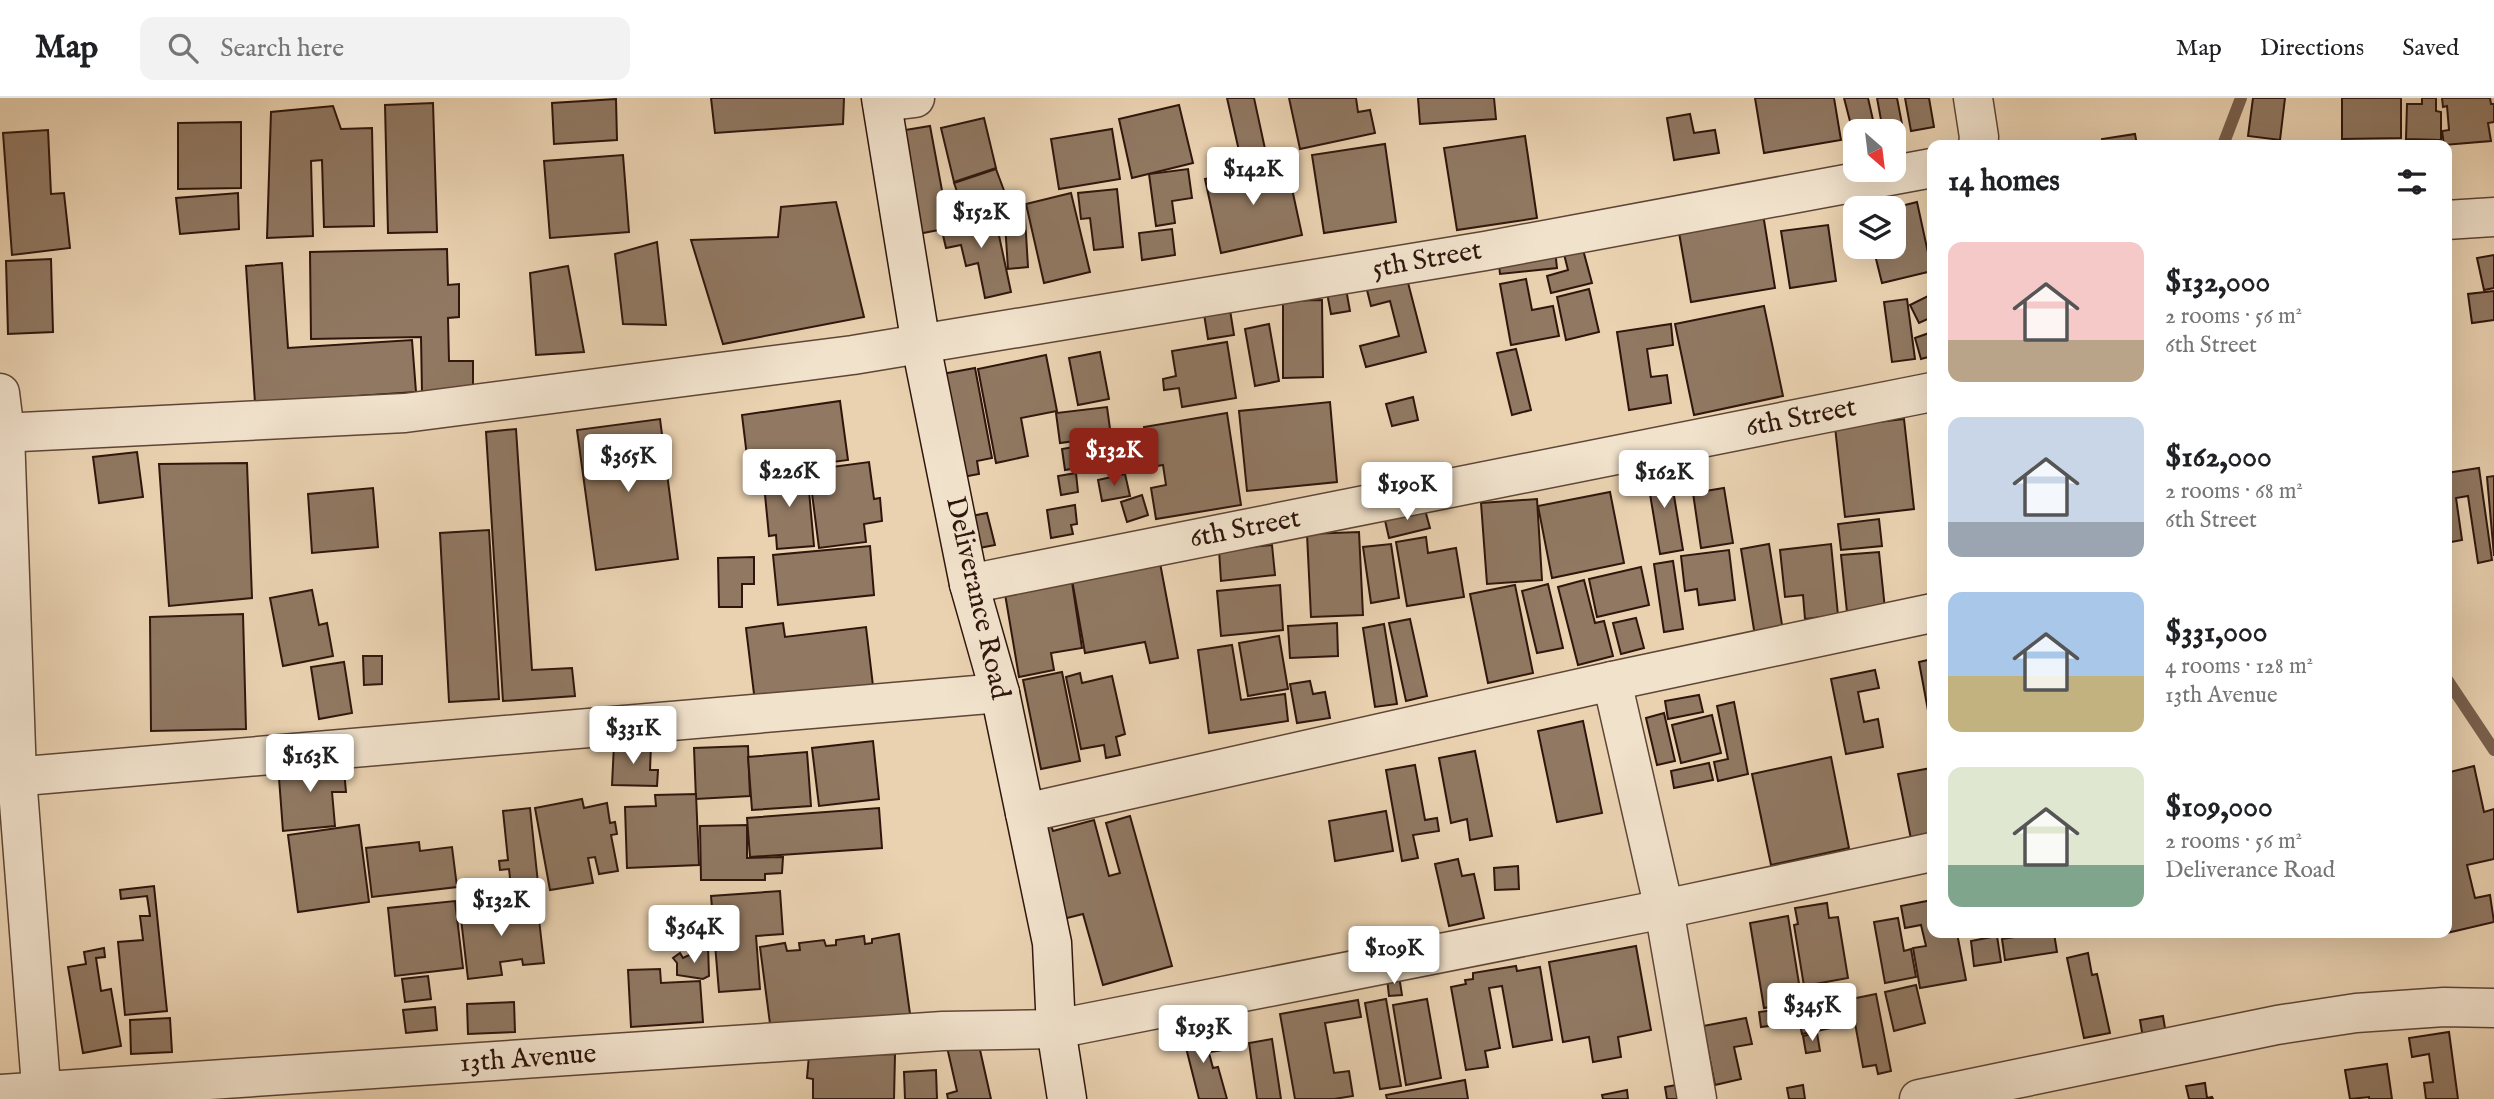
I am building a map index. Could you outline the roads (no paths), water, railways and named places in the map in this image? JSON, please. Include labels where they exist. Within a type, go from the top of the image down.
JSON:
[{"type":"street","points":[[1973,98],[1979,140]]},
{"type":"street","name":"Deliverance Road","points":[[893,99],[921,345],[969,583],[1000,693],[1052,943],[1056,1029],[1067,1099]]},
{"type":"street","name":"5th Street","points":[[2,433],[405,413],[921,345],[1485,251],[1927,169]]},
{"type":"street","points":[[2452,220],[2494,217]]},
{"type":"street","points":[[0,393],[8,777],[42,1095]]},
{"type":"street","name":"6th Street","points":[[969,583],[1927,393]]},
{"type":"street","points":[[1026,813],[1612,681],[1927,614]]},
{"type":"street","points":[[1612,681],[1664,909],[1697,1099]]},
{"type":"street","points":[[8,777],[1000,693]]},
{"type":"street","name":"13th Avenue","points":[[0,1094],[42,1095],[943,1031],[1056,1029],[1664,909],[1927,853]]},
{"type":"street","points":[[1919,1099],[2277,1025],[2356,1013],[2444,1007],[2494,1008]]},
{"type":"waterway","points":[[2225,140],[2241,98]]},
{"type":"waterway","points":[[2452,687],[2494,750]]}]
